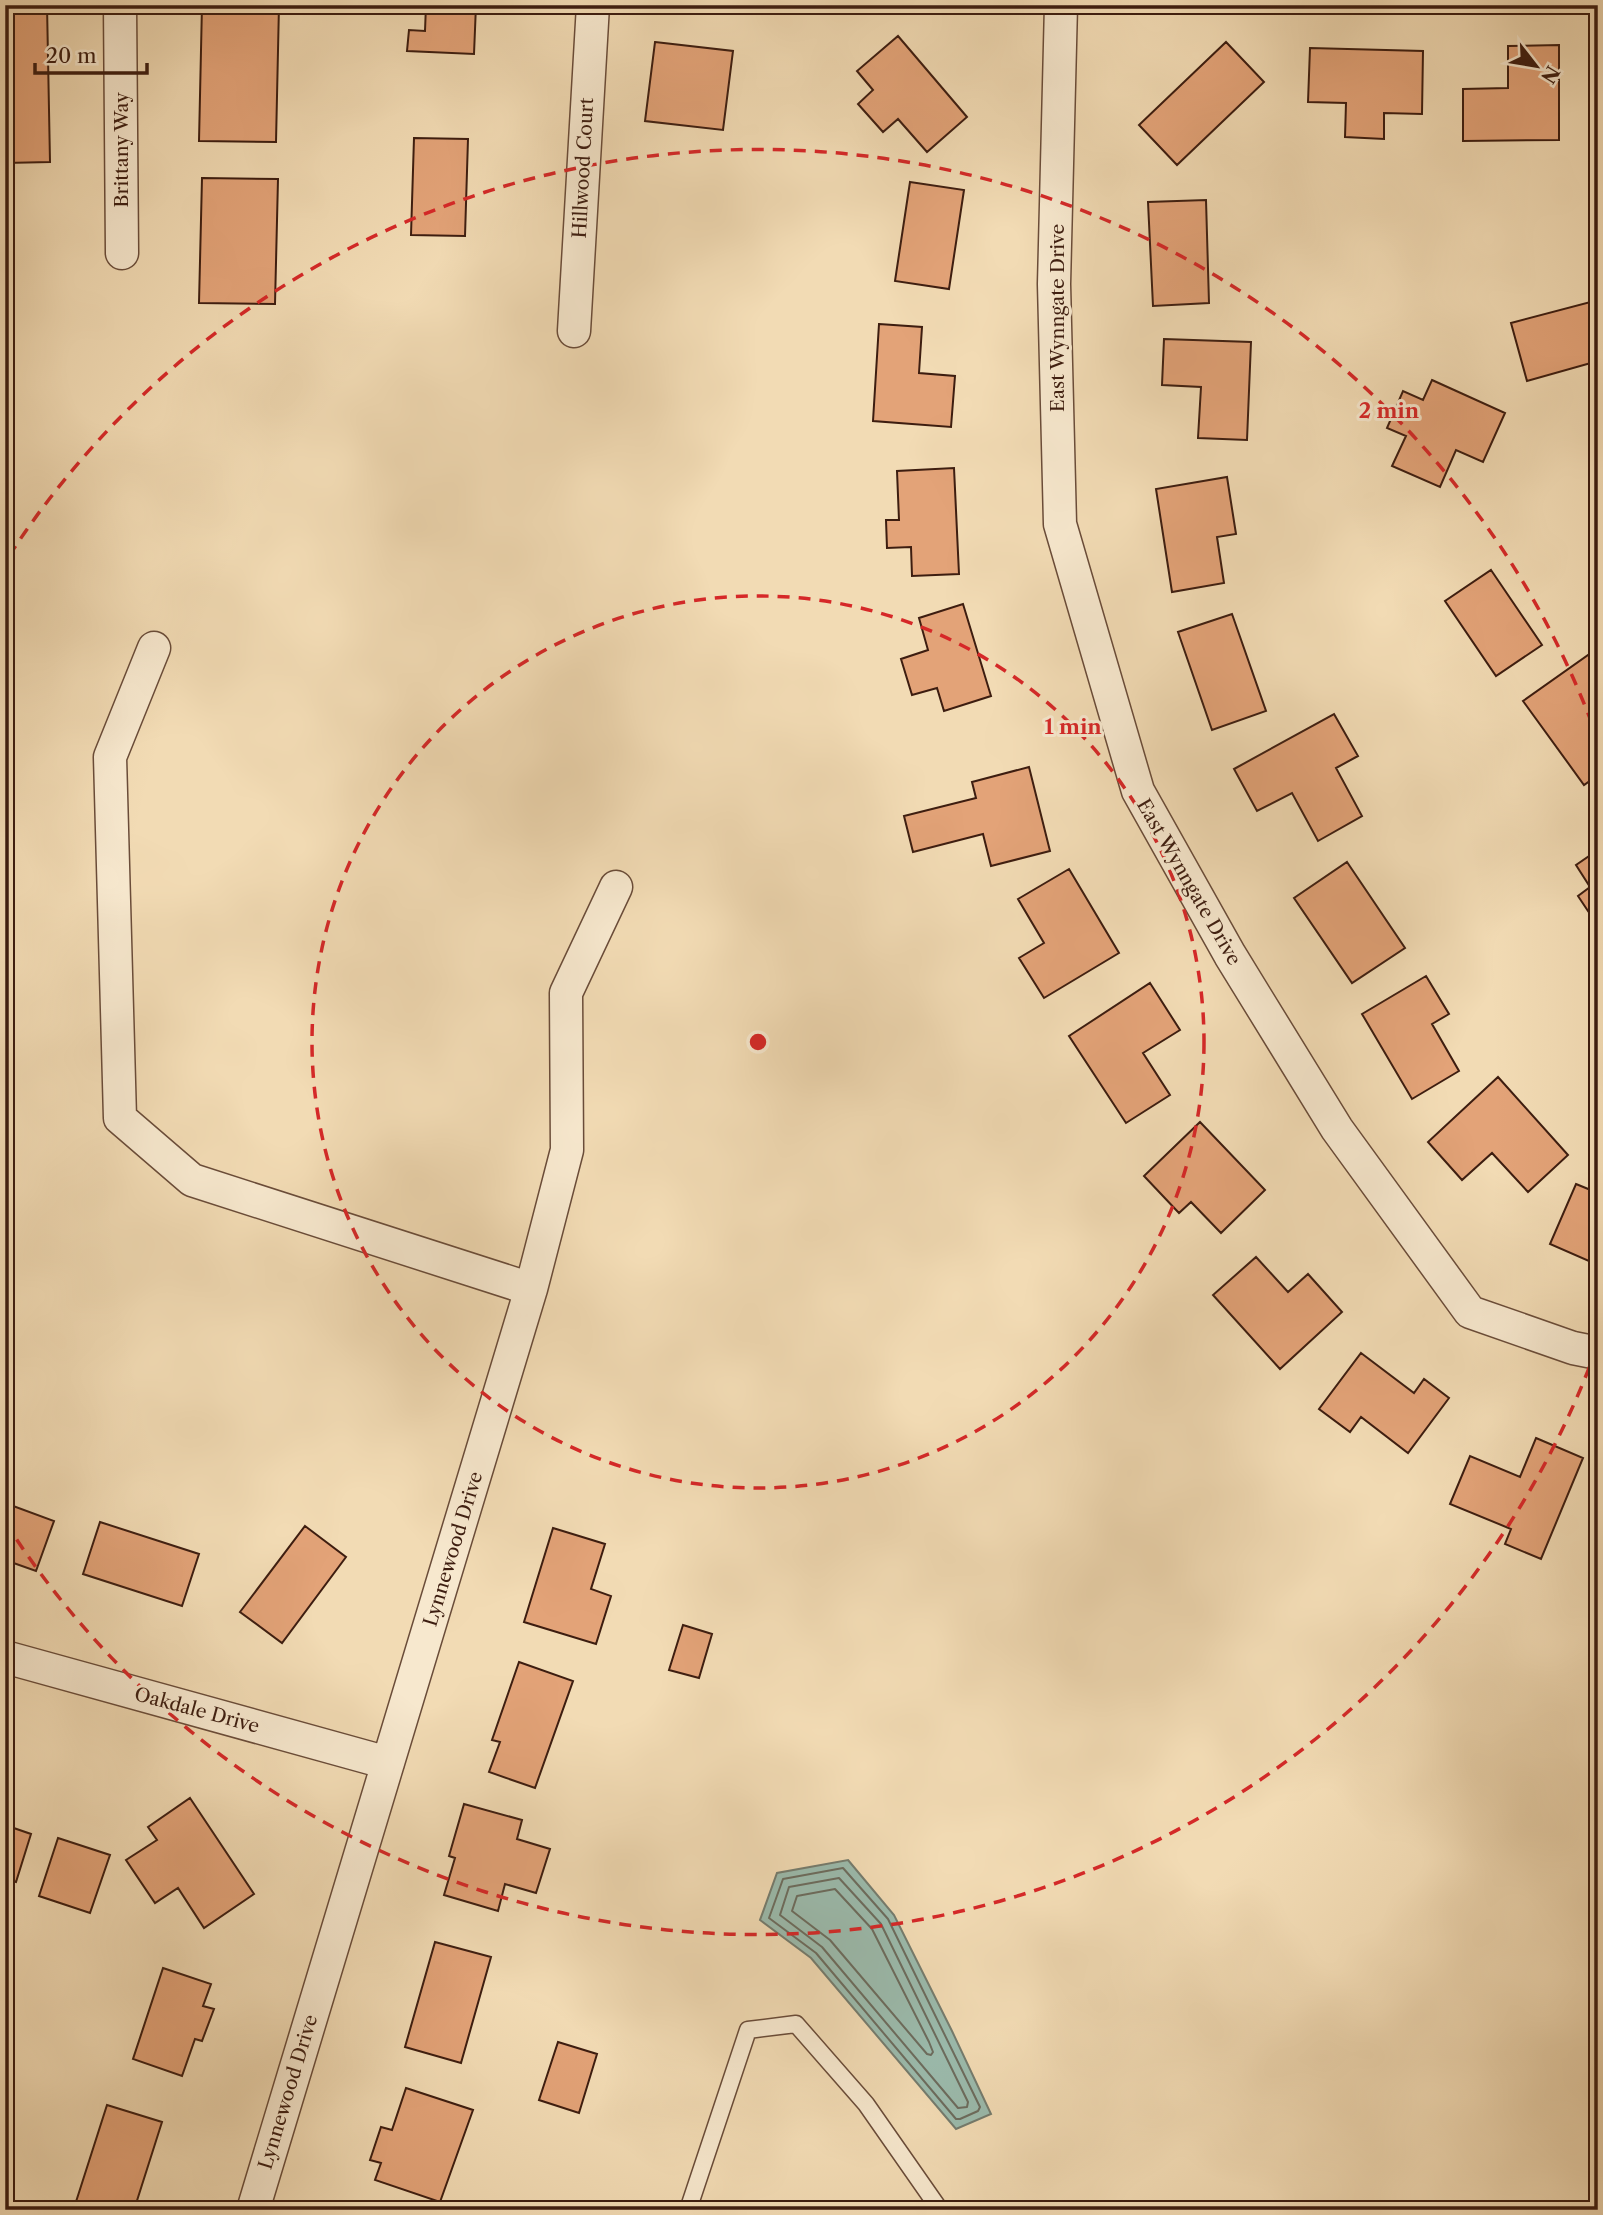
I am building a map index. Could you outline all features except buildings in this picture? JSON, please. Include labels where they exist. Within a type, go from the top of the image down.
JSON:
[{"type":"street","name":"Brittany Way","points":[[120,5],[122,253]]},
{"type":"street","name":"Hillwood Court","points":[[573,331],[593,5]]},
{"type":"street","name":"East Wynngate Drive","points":[[1061,5],[1054,284],[1060,524],[1138,791],[1230,955],[1337,1129],[1470,1312],[1573,1348],[1598,1353]]},
{"type":"street","points":[[154,648],[110,757],[120,1118],[192,1180],[531,1289]]},
{"type":"street","name":"Lynnewood Drive","points":[[253,2210],[531,1289],[567,1150],[566,993],[616,887]]},
{"type":"street","name":"Oakdale Drive","points":[[5,1657],[388,1763]]},
{"type":"lane","points":[[688,2210],[748,2030],[796,2024],[866,2104],[940,2210]]},
{"type":"water","points":[[848,1860],[894,1915],[991,2114],[956,2129],[811,1958],[760,1920],[777,1873]]}]
